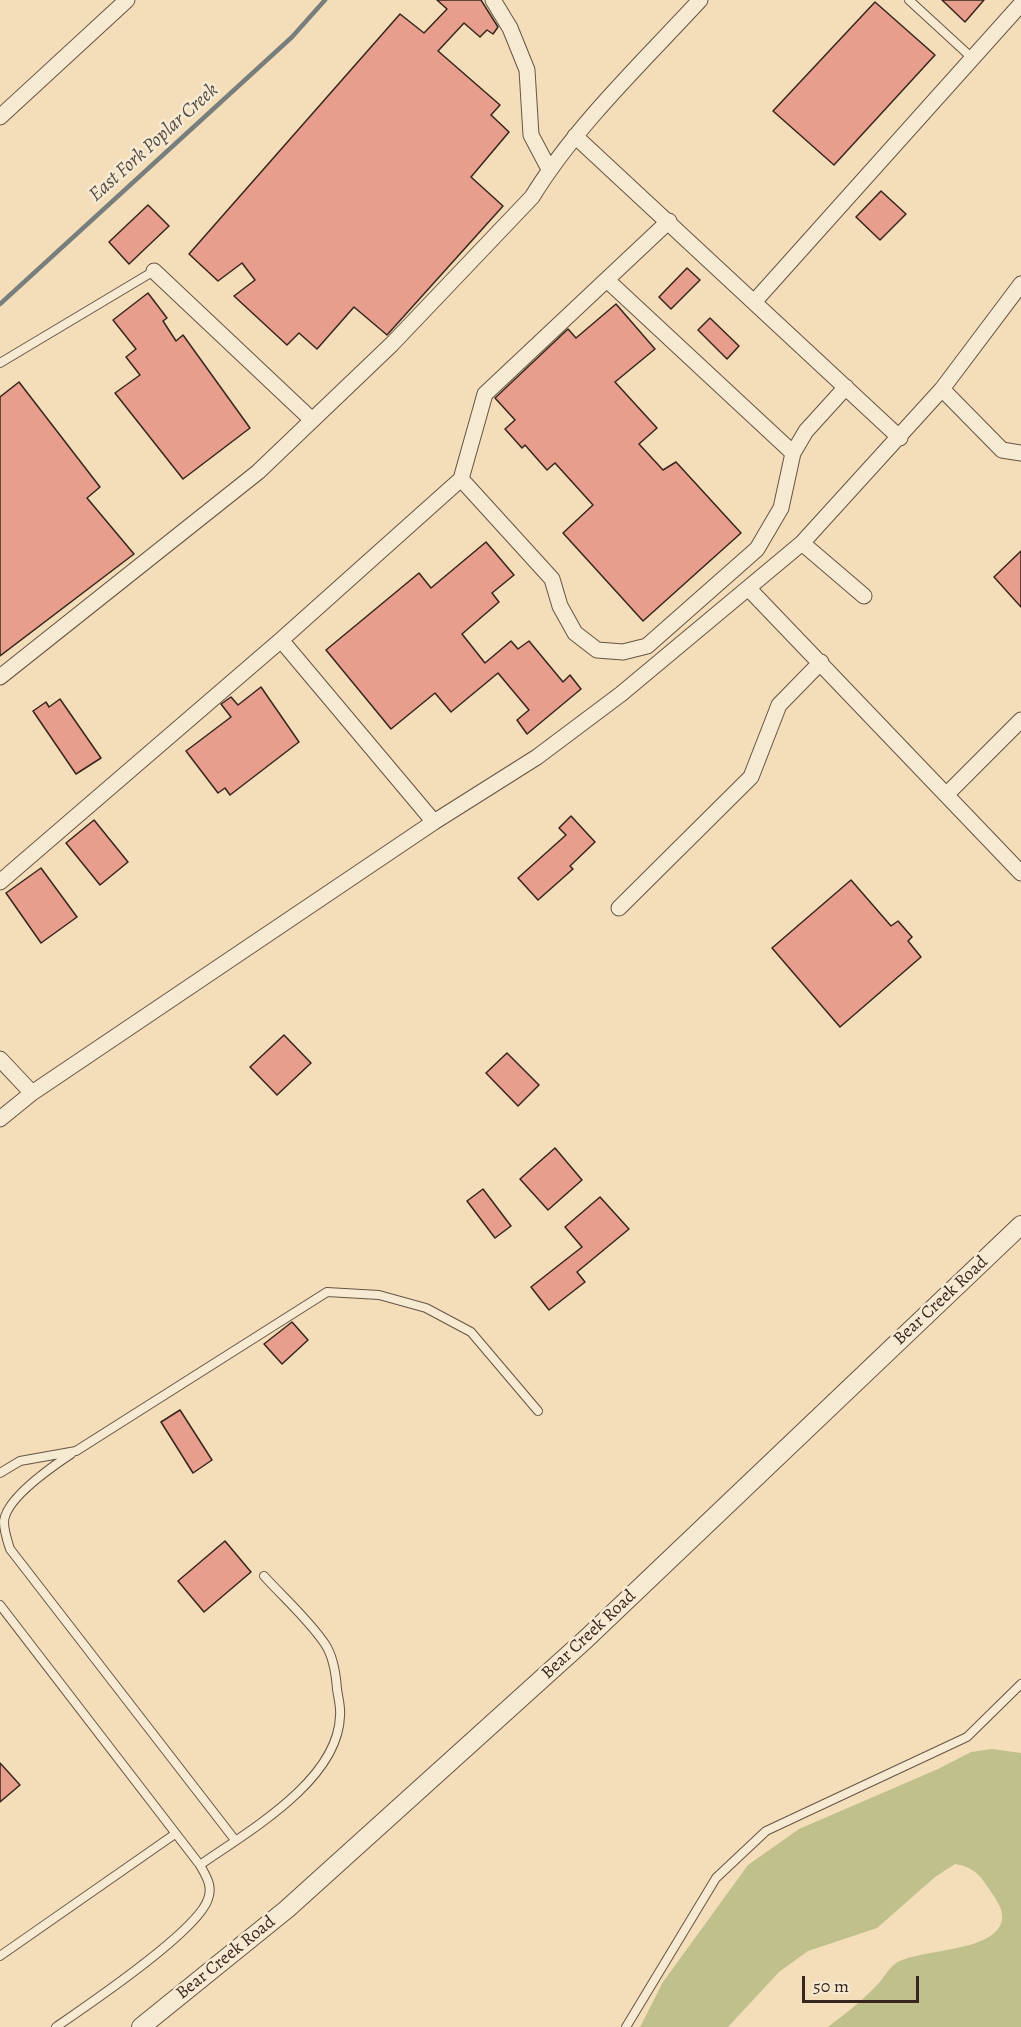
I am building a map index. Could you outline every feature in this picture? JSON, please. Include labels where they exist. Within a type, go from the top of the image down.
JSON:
[{"type":"street","points":[[0,117],[127,0]]},
{"type":"street","points":[[493,0],[510,28],[527,70],[531,135],[549,169]]},
{"type":"street","points":[[0,677],[258,472],[392,344],[532,197],[549,169],[575,136],[700,0]]},
{"type":"street","points":[[754,302],[971,57],[1021,4]]},
{"type":"street","points":[[575,136],[900,438]]},
{"type":"street","points":[[0,882],[281,640],[461,479],[485,394],[608,281],[669,221]]},
{"type":"street","points":[[154,271],[312,420]]},
{"type":"street","points":[[608,281],[793,453]]},
{"type":"street","points":[[0,1119],[32,1093],[434,822],[537,757],[593,715],[749,589],[802,543],[900,438],[942,389],[1021,285]]},
{"type":"street","points":[[461,479],[552,579],[560,606],[574,633],[597,650],[623,651],[646,646],[758,549],[782,508],[793,453],[806,431],[846,387]]},
{"type":"street","points":[[942,389],[1002,450],[1021,453]]},
{"type":"street","points":[[802,543],[864,596]]},
{"type":"street","points":[[749,589],[1021,873]]},
{"type":"street","points":[[281,640],[434,822]]},
{"type":"street","points":[[619,908],[751,777],[779,705],[821,662]]},
{"type":"street","points":[[946,794],[1021,720]]},
{"type":"street","points":[[0,1059],[32,1093]]},
{"type":"street","name":"Bear Creek Road","points":[[141,2027],[287,1909],[577,1647],[1021,1225]]},
{"type":"lane","points":[[909,0],[971,57]]},
{"type":"lane","points":[[0,363],[154,271]]},
{"type":"lane","points":[[235,1840],[10,1549],[4,1521],[7,1509],[46,1470],[327,1292],[379,1294],[426,1308],[471,1332],[538,1411]]},
{"type":"lane","points":[[0,1473],[20,1461],[76,1451]]},
{"type":"lane","points":[[200,1865],[289,1799],[319,1769],[329,1753],[340,1716],[336,1681],[326,1645],[264,1576]]},
{"type":"lane","points":[[0,1605],[200,1865],[210,1885],[209,1899],[200,1916],[122,1981],[56,2027]]},
{"type":"lane","points":[[626,2027],[717,1878],[766,1831],[967,1737],[1021,1684]]},
{"type":"lane","points":[[0,1956],[175,1834]]},
{"type":"green space","points":[[992,1749],[1021,1753],[1021,2027],[828,2027],[879,1983],[895,1964],[920,1955],[971,1945],[996,1931],[1002,1920],[1000,1906],[977,1874],[970,1868],[955,1864],[935,1877],[877,1928],[808,1951],[779,1972],[728,2027],[640,2027],[663,1982],[748,1865],[799,1829],[938,1769],[971,1752]]},
{"type":"building","points":[[437,0],[481,0],[498,27],[493,34],[487,30],[480,37],[464,23],[438,51],[500,105],[491,115],[509,132],[471,177],[503,206],[387,335],[354,307],[317,349],[299,333],[287,345],[234,296],[255,280],[242,263],[218,281],[189,254],[400,14],[424,33],[447,9]]},
{"type":"building","points":[[942,0],[984,0],[965,22]]},
{"type":"building","points":[[875,2],[935,55],[834,165],[773,111]]},
{"type":"building","points":[[881,191],[906,214],[880,240],[856,217]]},
{"type":"building","points":[[148,205],[169,226],[129,264],[109,242]]},
{"type":"building","points":[[687,268],[700,280],[671,309],[659,297]]},
{"type":"building","points":[[148,293],[167,318],[163,321],[176,341],[183,335],[250,428],[183,479],[115,393],[140,375],[126,357],[136,349],[113,320]]},
{"type":"building","points":[[616,304],[655,349],[615,382],[657,428],[639,444],[663,470],[676,462],[741,533],[643,621],[563,533],[593,505],[555,463],[547,470],[525,445],[522,448],[505,429],[515,420],[495,398],[568,329],[576,338]]},
{"type":"building","points":[[710,318],[739,346],[727,359],[698,330]]},
{"type":"building","points":[[19,382],[100,487],[87,498],[134,554],[0,656],[0,397]]},
{"type":"building","points":[[486,542],[514,575],[492,593],[499,602],[462,634],[485,663],[511,641],[518,649],[529,641],[563,682],[570,675],[581,689],[527,734],[517,720],[529,710],[498,673],[451,712],[435,693],[391,729],[326,650],[419,573],[431,588]]},
{"type":"building","points":[[1021,551],[1021,607],[994,577]]},
{"type":"building","points":[[261,687],[299,742],[230,795],[225,788],[218,793],[186,751],[231,717],[221,704],[231,697],[238,705]]},
{"type":"building","points":[[60,699],[101,758],[76,774],[33,711],[46,702],[49,707]]},
{"type":"building","points":[[571,816],[595,842],[570,866],[573,869],[538,900],[518,878],[566,835],[559,828]]},
{"type":"building","points":[[94,820],[128,862],[100,885],[66,843]]},
{"type":"building","points":[[41,868],[77,917],[41,943],[6,893]]},
{"type":"building","points":[[851,880],[891,926],[898,921],[912,937],[908,941],[921,957],[840,1027],[772,948]]},
{"type":"building","points":[[284,1035],[311,1063],[277,1095],[250,1067]]},
{"type":"building","points":[[507,1053],[539,1085],[518,1106],[486,1073]]},
{"type":"building","points":[[555,1148],[582,1180],[548,1210],[520,1179]]},
{"type":"building","points":[[483,1189],[511,1226],[495,1238],[467,1201]]},
{"type":"building","points":[[600,1197],[629,1229],[577,1272],[585,1282],[549,1310],[531,1287],[582,1247],[565,1227]]},
{"type":"building","points":[[292,1322],[308,1340],[282,1364],[264,1344]]},
{"type":"building","points":[[180,1410],[212,1460],[193,1473],[161,1422]]},
{"type":"building","points":[[225,1541],[251,1572],[204,1612],[178,1581]]},
{"type":"building","points":[[0,1763],[20,1785],[0,1802]]},
{"type":"waterway","name":"East Fork Poplar Creek","points":[[0,304],[292,37],[325,0]]}]
